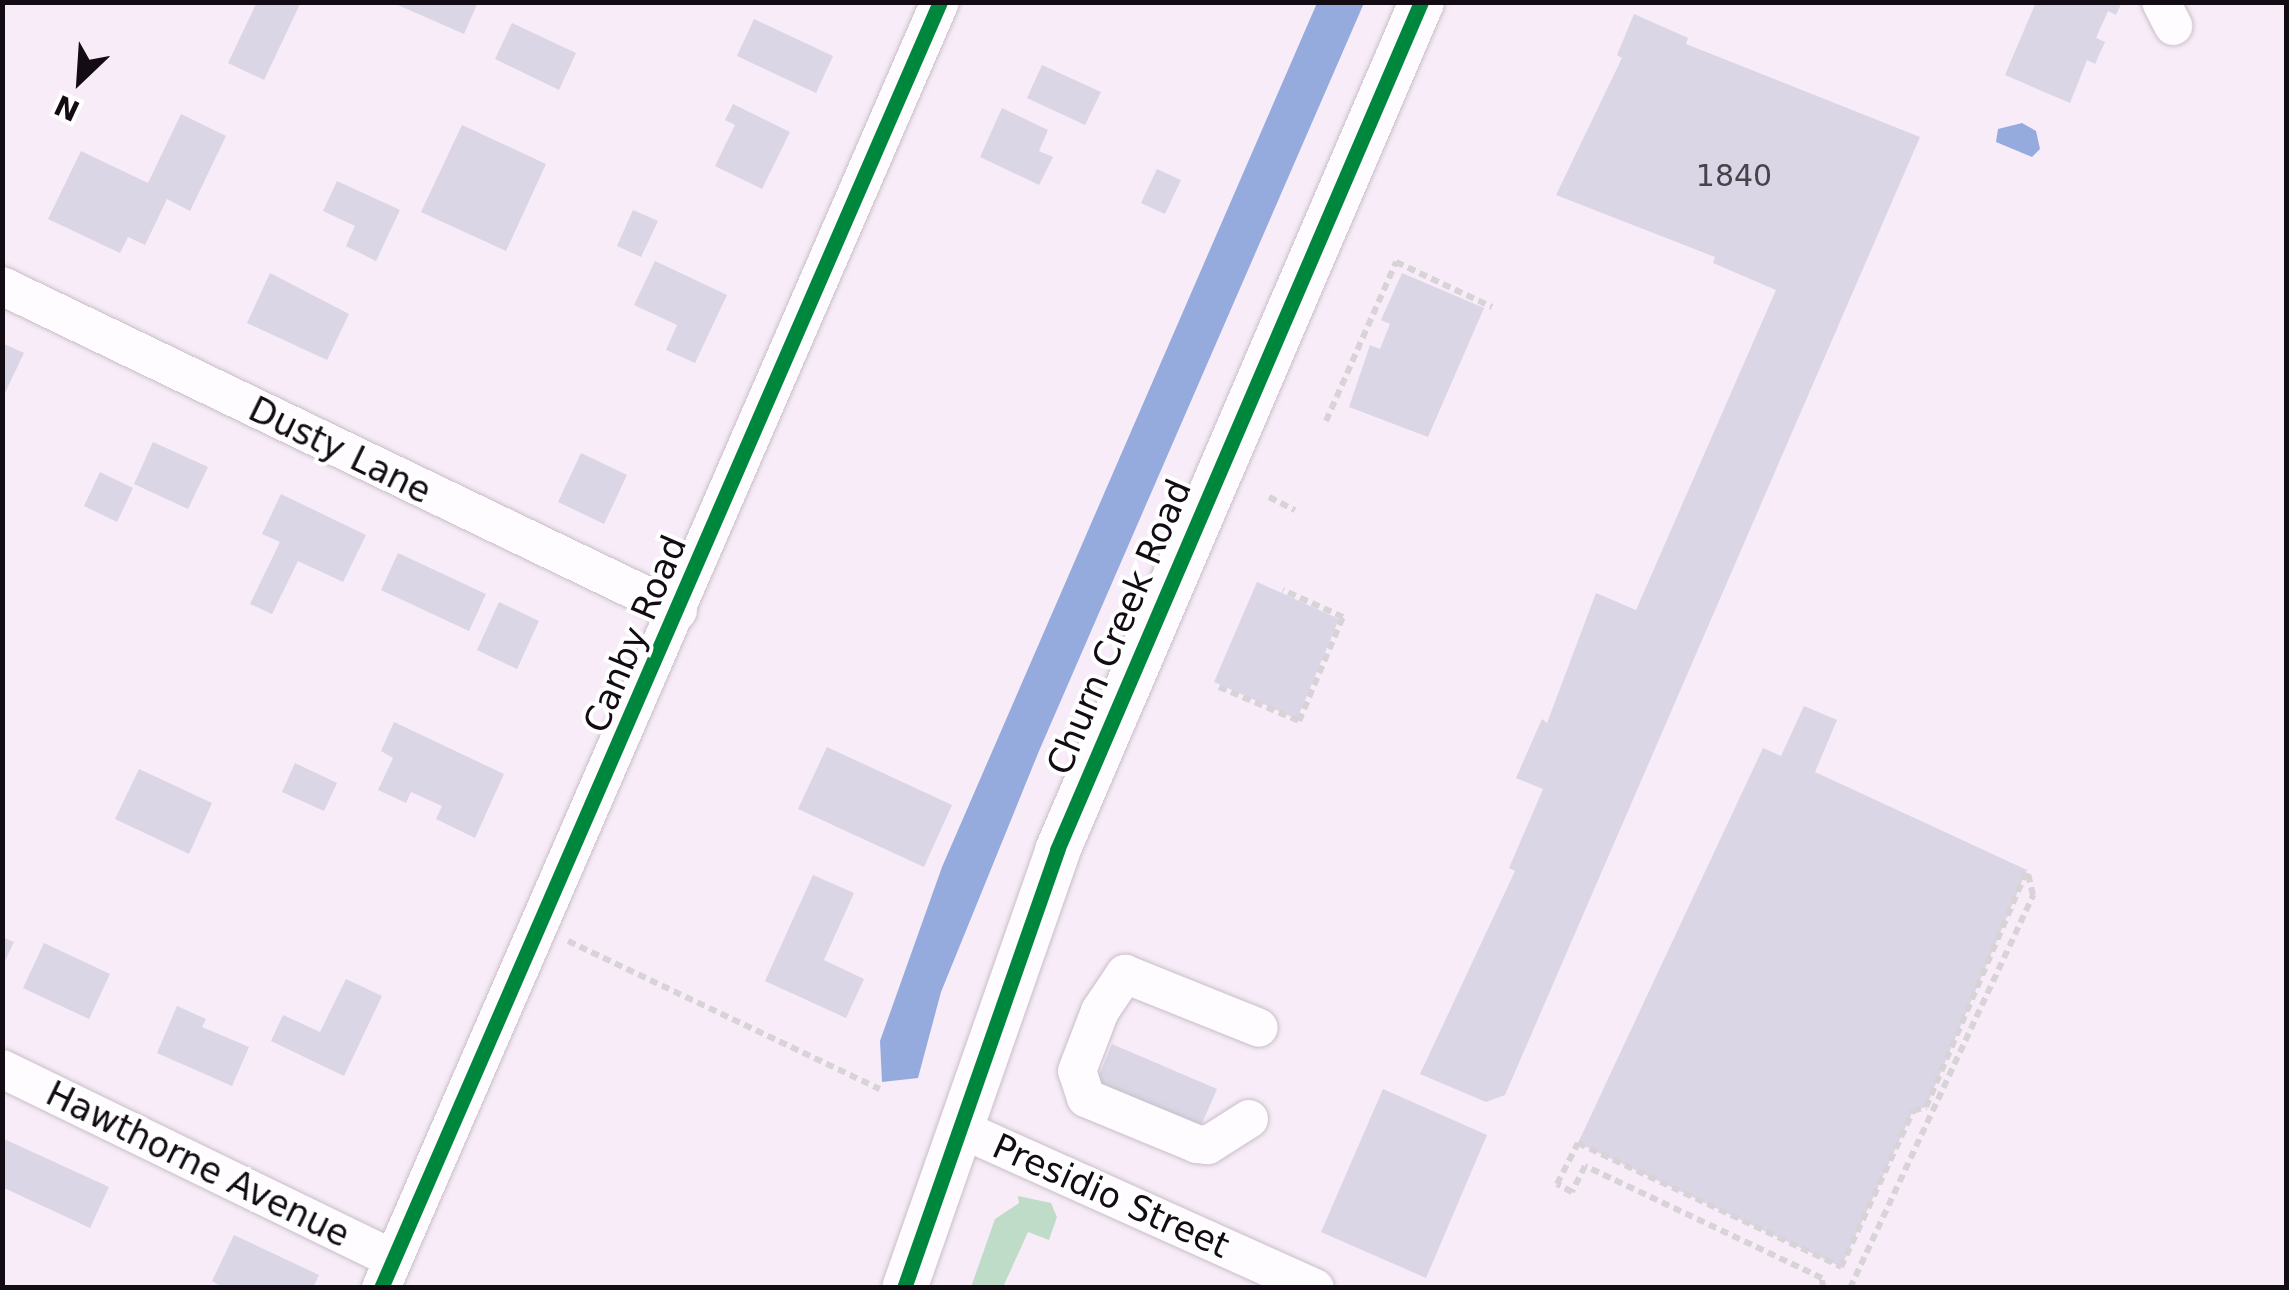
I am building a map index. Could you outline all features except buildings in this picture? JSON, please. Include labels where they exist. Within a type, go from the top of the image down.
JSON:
[{"type":"main road","name":"Churn Creek Road","points":[[904,1288],[1056,850],[1420,2]]},
{"type":"street","name":"Canby Road","points":[[387,1273],[940,2]]},
{"type":"street","name":"Dusty Lane","points":[[2,286],[678,611]]},
{"type":"street","points":[[1249,1119],[1208,1146],[1197,1144],[1086,1098],[1077,1071],[1100,1011],[1125,974],[1259,1028]]},
{"type":"street","name":"Hawthorne Avenue","points":[[2,1069],[387,1273]]},
{"type":"street","name":"Presidio Street","points":[[961,1129],[1314,1288]]},
{"type":"path","points":[[1326,421],[1396,262],[1492,306]]},
{"type":"path","points":[[1270,496],[1295,510]]},
{"type":"path","points":[[1220,686],[1299,721],[1343,617],[1283,590]]},
{"type":"path","points":[[1823,1288],[1822,1278],[1585,1166],[1572,1192],[1557,1184],[1578,1144],[1842,1267],[1913,1111],[1926,1107],[1934,1090],[1981,988],[1976,976],[2026,870],[2033,894],[1850,1288]]},
{"type":"path","points":[[568,941],[880,1089]]},
{"type":"green space","points":[[1018,1196],[1051,1203],[1057,1217],[1049,1240],[1028,1232],[1003,1287],[971,1287],[995,1219],[1019,1203]]},
{"type":"water","points":[[1317,3],[1364,3],[1039,751],[941,992],[918,1078],[882,1082],[880,1041],[942,867]]},
{"type":"water","points":[[2022,123],[2036,131],[2040,149],[2032,157],[1996,142],[1998,129]]},
{"type":"cycle path","points":[[381,1288],[940,2]]},
{"type":"cycle path","points":[[904,1288],[1057,850],[1421,2]]}]
